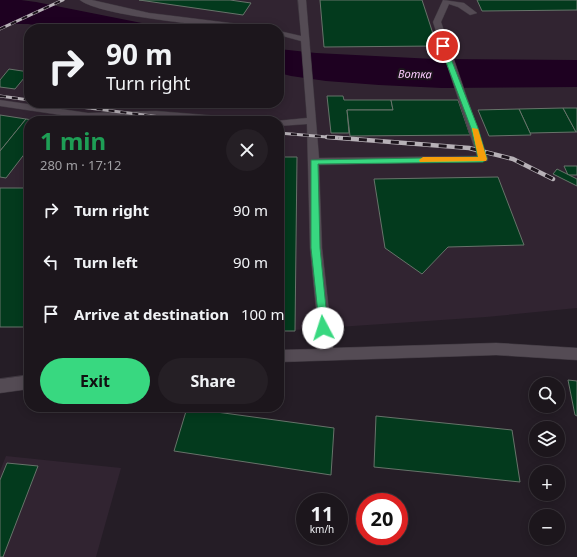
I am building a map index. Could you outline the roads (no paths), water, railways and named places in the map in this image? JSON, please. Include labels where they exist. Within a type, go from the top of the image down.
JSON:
[{"type":"lane","points":[[84,0],[97,5],[175,19],[218,24]]},
{"type":"lane","points":[[302,0],[312,121],[316,248],[327,354]]},
{"type":"lane","points":[[314,162],[483,159],[461,92],[446,54],[437,22],[447,0],[461,5],[473,13]]},
{"type":"lane","points":[[284,35],[305,43]]},
{"type":"lane","points":[[0,103],[24,107]]},
{"type":"lane","points":[[34,108],[88,116],[156,114],[181,116]]},
{"type":"lane","points":[[284,123],[312,121]]},
{"type":"lane","points":[[284,356],[496,348],[577,354]]},
{"type":"lane","points":[[0,386],[24,383]]},
{"type":"water","points":[[0,0],[36,2],[147,24],[11,24],[0,28]]},
{"type":"water","name":"Вотка","points":[[284,50],[316,53],[434,59],[577,60],[577,87],[442,88],[326,81],[284,74]]},
{"type":"railway","points":[[0,29],[63,0]]},
{"type":"railway","points":[[0,96],[24,99]]},
{"type":"railway","points":[[89,108],[152,116]]},
{"type":"railway","points":[[284,133],[327,137]]},
{"type":"railway","points":[[327,137],[469,148],[513,159],[553,179]]},
{"type":"railway","points":[[327,137],[339,138]]}]
